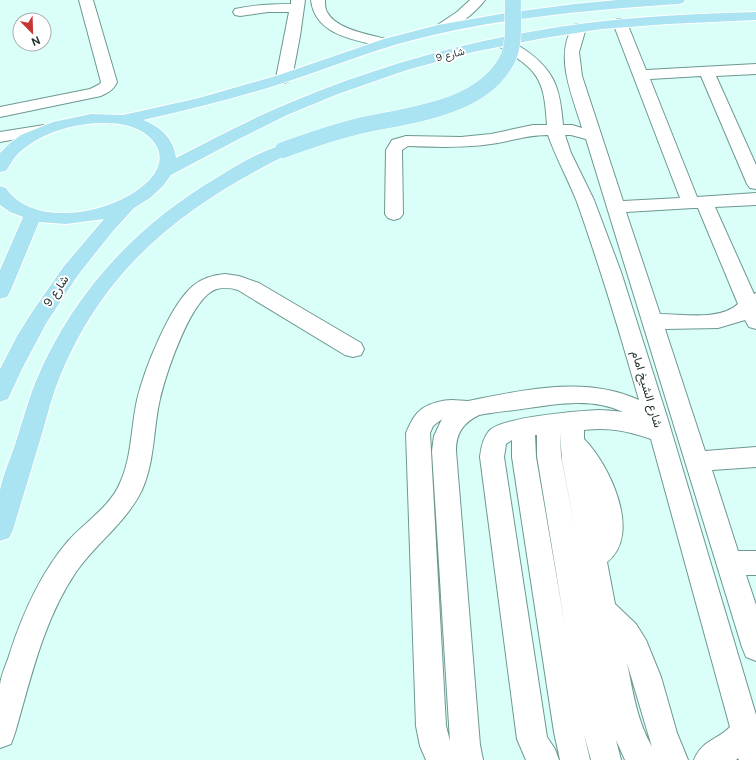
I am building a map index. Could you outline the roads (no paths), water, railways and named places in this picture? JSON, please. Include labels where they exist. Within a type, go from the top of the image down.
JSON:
[{"type":"main road","points":[[0,530],[50,373],[63,346],[93,296],[128,253],[168,217],[212,186],[283,150],[358,126],[433,110],[473,94],[494,79],[507,62],[511,44],[513,0]]},
{"type":"main road","points":[[124,120],[208,100],[284,78],[386,43],[441,29],[496,18],[558,9],[678,0]]},
{"type":"main road","name":"شارع 9","points":[[166,171],[253,125],[331,91],[428,59],[502,42],[579,28],[666,19],[756,16]]},
{"type":"main road","points":[[0,167],[6,156],[28,138],[44,130],[84,119],[98,118],[124,120],[146,127],[162,138],[169,154],[166,171],[152,188],[130,203],[110,211],[89,216],[59,218],[33,214],[6,201],[0,192]]},
{"type":"main road","name":"شارع 9","points":[[0,393],[22,346],[62,282],[83,253],[130,203]]},
{"type":"main road","points":[[0,292],[33,214]]},
{"type":"street","points":[[0,112],[95,93],[107,87],[109,82],[86,0]]},
{"type":"street","points":[[318,0],[319,14],[332,26],[346,32],[386,43]]},
{"type":"street","points":[[441,29],[462,15],[478,0]]},
{"type":"street","points":[[240,12],[297,4],[284,78]]},
{"type":"street","points":[[620,23],[640,75],[698,203],[754,310],[715,321],[651,322]]},
{"type":"street","name":"شارع الشيخ امام","points":[[579,28],[571,51],[572,68],[651,322],[756,647]]},
{"type":"street","name":"شارع الشيخ امام","points":[[502,42],[528,58],[546,78],[552,92],[555,130],[563,153],[585,200],[611,272],[658,426],[750,751]]},
{"type":"street","points":[[640,75],[756,69]]},
{"type":"street","points":[[706,71],[756,184]]},
{"type":"street","points":[[1,133],[44,130]]},
{"type":"street","points":[[394,214],[394,150],[402,142],[461,142],[491,139],[525,131],[555,130],[572,130],[592,136]]},
{"type":"street","points":[[615,207],[756,199]]},
{"type":"street","points":[[0,734],[30,636],[48,593],[74,554],[118,507],[129,491],[134,480],[141,458],[149,398],[158,370],[168,344],[180,320],[190,301],[198,291],[218,282],[240,282],[353,349]]},
{"type":"street","points":[[468,760],[465,745],[444,444],[450,424],[467,410],[483,405],[581,394],[601,396],[634,406],[658,426]]},
{"type":"street","points":[[444,760],[435,746],[431,726],[418,433],[423,420],[435,411],[450,408],[467,410]]},
{"type":"street","points":[[544,760],[539,754],[532,739],[492,457],[493,446],[497,438],[511,429],[554,429],[599,419],[658,426]]},
{"type":"street","points":[[554,429],[575,465],[626,727],[642,760]]},
{"type":"street","points":[[554,429],[524,457],[569,732],[575,760]]},
{"type":"street","points":[[554,429],[549,456],[596,721],[606,760]]},
{"type":"street","points":[[696,461],[756,457]]},
{"type":"street","points":[[728,563],[756,563]]},
{"type":"street","points":[[603,611],[621,628],[636,649],[645,673],[659,727],[673,760]]},
{"type":"street","points":[[709,760],[736,742],[750,751]]}]
